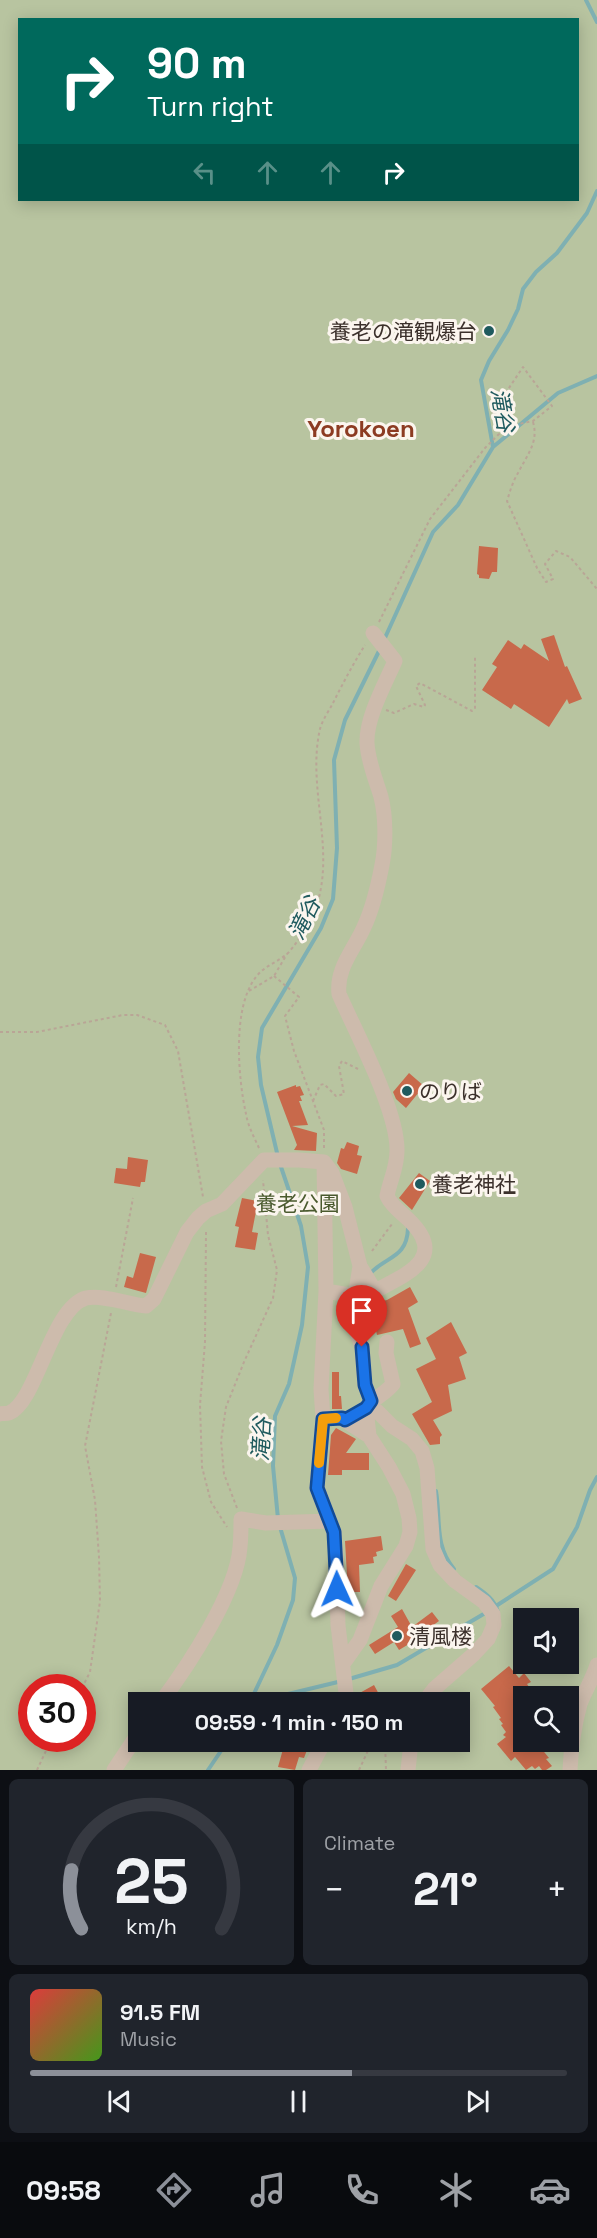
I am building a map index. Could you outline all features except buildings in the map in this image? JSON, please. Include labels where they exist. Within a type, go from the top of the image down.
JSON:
[{"type":"street","points":[[0,1414],[9,1413],[20,1404],[55,1334],[74,1306],[86,1298],[143,1306],[152,1303],[187,1232],[201,1214],[222,1204],[264,1160],[324,1162],[336,1181],[360,1266],[375,1291],[414,1270],[424,1257],[427,1245],[420,1231],[391,1204],[387,1196],[396,1170],[398,1149],[393,1124],[381,1090],[339,994],[338,981],[341,970],[364,927],[383,863],[385,830],[382,800],[367,744],[368,730],[376,705],[395,661],[373,633]]},
{"type":"street","points":[[324,1162],[326,1291],[321,1389],[323,1419],[317,1488],[330,1521],[336,1548],[338,1625],[347,1692]]},
{"type":"street","points":[[360,1266],[352,1317],[362,1347],[365,1385],[374,1408],[392,1426],[412,1439],[422,1451],[427,1468],[433,1549],[440,1565],[455,1581],[489,1609],[494,1625],[488,1639],[432,1692]]},
{"type":"street","points":[[326,1291],[355,1296]]},
{"type":"street","points":[[345,1420],[386,1393],[393,1384],[386,1353],[387,1342]]},
{"type":"street","points":[[369,1436],[373,1401]]},
{"type":"street","points":[[323,1419],[342,1418],[369,1436],[404,1494],[409,1518],[410,1532],[406,1546],[381,1586],[360,1640],[344,1667]]},
{"type":"street","points":[[169,1692],[180,1677],[218,1611],[237,1562],[241,1519],[266,1523],[330,1521]]},
{"type":"street","points":[[570,1770],[576,1720],[597,1665]]},
{"type":"street","points":[[114,1770],[128,1749]]},
{"type":"street","points":[[309,1770],[319,1752]]},
{"type":"street","points":[[408,1770],[410,1752]]},
{"type":"path","points":[[247,992],[274,976],[308,924],[318,903],[322,882],[323,839],[316,753],[320,727],[373,633],[430,519],[485,448],[499,434],[493,412],[523,367],[552,406],[533,421],[514,425],[493,412]]},
{"type":"path","points":[[533,421],[536,433],[533,445],[516,475],[507,501],[537,568],[546,582],[553,579],[546,564],[556,551],[570,557],[597,589]]},
{"type":"path","points":[[376,705],[394,713],[414,704],[424,707],[416,686],[420,683],[472,711],[475,709],[476,657]]},
{"type":"path","points":[[241,1519],[224,1474],[221,1441],[226,1407],[273,1298],[277,1270],[268,1235],[263,1179],[264,1160],[246,1116],[240,1075],[240,1030],[247,992],[261,971],[288,952]]},
{"type":"path","points":[[274,976],[299,997],[285,1016],[294,1051],[324,1130],[324,1162]]},
{"type":"path","points":[[0,1032],[37,1032],[123,1015],[138,1016],[165,1025],[177,1051],[206,1211],[205,1342],[200,1405],[202,1467],[211,1502],[227,1527],[240,1539]]},
{"type":"path","points":[[313,1101],[320,1085],[324,1084],[336,1096],[344,1094],[339,1066],[342,1061],[358,1070]]},
{"type":"path","points":[[89,1674],[100,1601],[95,1500],[85,1446],[133,1198]]},
{"type":"path","points":[[360,1266],[401,1212]]},
{"type":"path","points":[[37,1770],[45,1752]]},
{"type":"path","points":[[359,1770],[367,1752]]},
{"type":"path","points":[[385,1752],[386,1770]]},
{"type":"green space","name":"養老公園","points":[[0,0],[597,0],[597,1770],[0,1770]]},
{"type":"waterway","name":"滝谷","points":[[586,0],[597,22]]},
{"type":"waterway","name":"滝谷","points":[[384,640],[433,532],[458,505],[493,447],[481,380],[518,309],[523,289],[536,272],[557,253],[587,213],[597,191]]},
{"type":"waterway","points":[[493,447],[558,393],[597,376]]},
{"type":"waterway","name":"滝谷","points":[[278,1157],[261,1085],[258,1057],[262,1028],[321,928],[333,899],[337,848],[334,760],[345,720],[380,649]]},
{"type":"waterway","name":"滝谷","points":[[278,1519],[273,1466],[275,1416],[289,1384],[302,1325],[308,1267],[301,1226],[280,1164]]},
{"type":"waterway","points":[[369,1275],[404,1246],[408,1228]]},
{"type":"waterway","points":[[496,1606],[553,1569],[577,1527],[597,1477]]},
{"type":"waterway","points":[[436,1491],[443,1551],[454,1569]]},
{"type":"waterway","name":"滝谷","points":[[255,1692],[277,1645],[293,1600],[295,1578],[280,1527]]},
{"type":"waterway","points":[[476,1587],[492,1600],[498,1612]]},
{"type":"waterway","points":[[349,1679],[397,1665],[487,1612]]},
{"type":"waterway","points":[[296,1692],[342,1681]]},
{"type":"waterway","name":"滝谷","points":[[208,1770],[220,1752]]},
{"type":"slow traffic","points":[[319,1463],[323,1419],[336,1418]]},
{"type":"place","name":"養老の滝観爆台","points":[[489,331]]},
{"type":"place","name":"のりば","points":[[407,1091]]},
{"type":"place","name":"養老神社","points":[[420,1184]]},
{"type":"place","name":"清風楼","points":[[397,1636]]},
{"type":"district","name":"Yorokoen","points":[[361,428]]},
{"type":"route","points":[[337,1589],[334,1532],[317,1488],[323,1419],[342,1418],[345,1420],[366,1408],[371,1401],[365,1385],[362,1347]]}]
